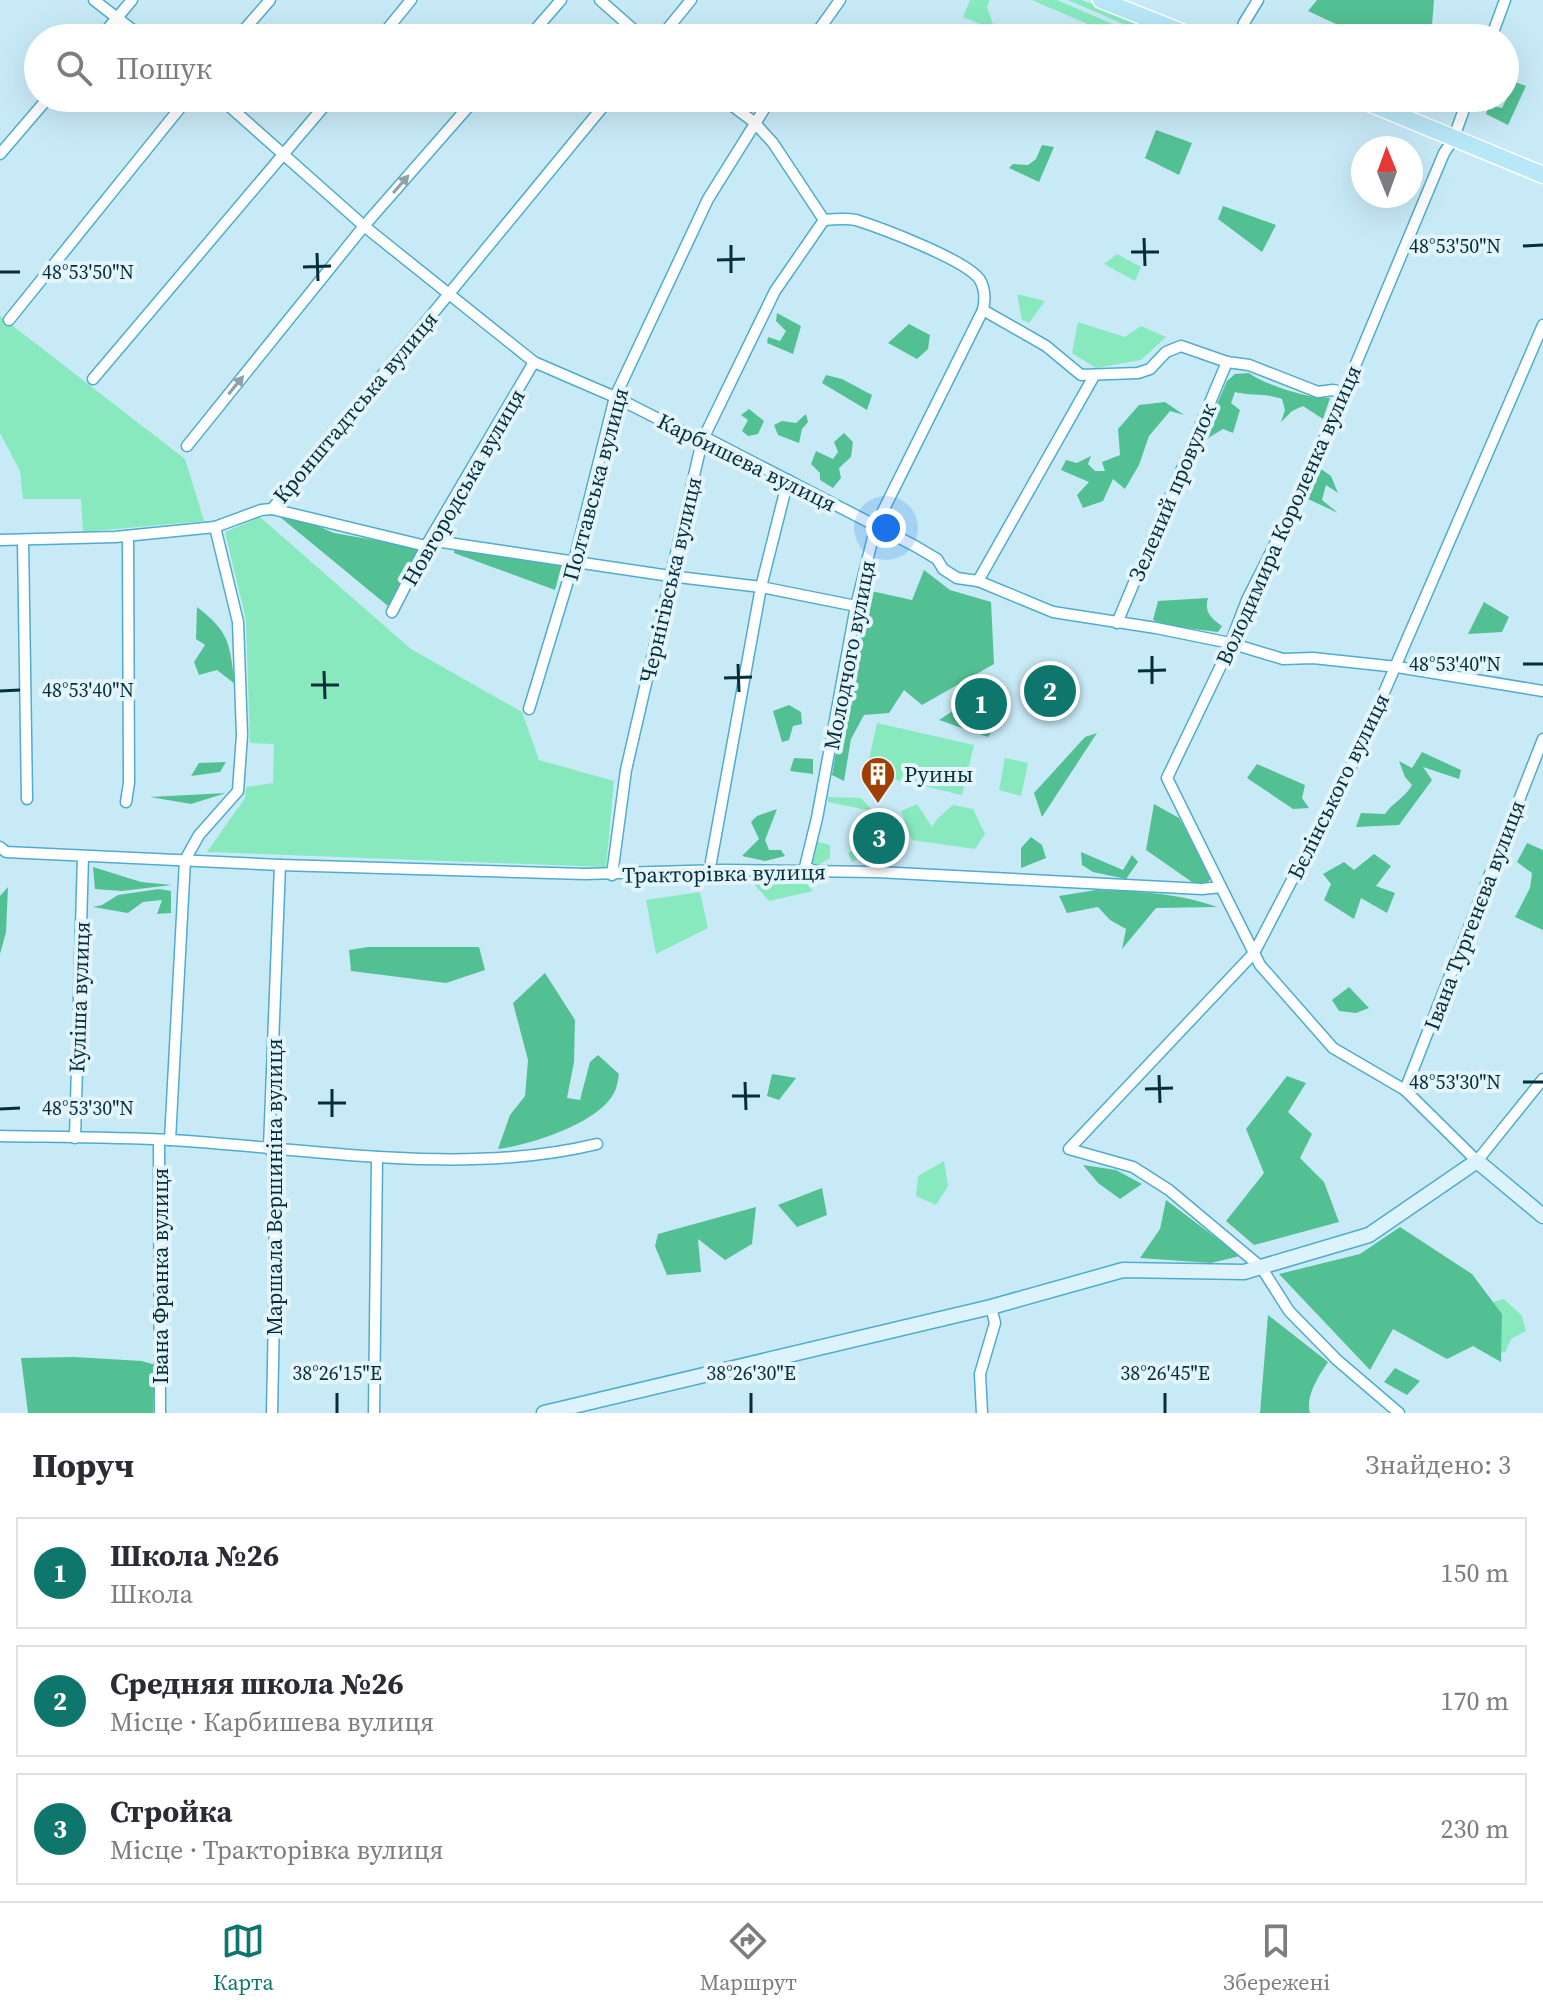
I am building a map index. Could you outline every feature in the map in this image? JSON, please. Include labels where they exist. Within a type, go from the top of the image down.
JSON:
[{"type":"main road","points":[[1101,0],[1162,24]]},
{"type":"main road","points":[[1389,112],[1543,175]]},
{"type":"main road","points":[[544,1413],[991,1307],[1123,1270],[1244,1272],[1369,1235],[1477,1161],[1543,1216]]},
{"type":"street","points":[[94,0],[123,24]]},
{"type":"street","points":[[112,24],[132,0]]},
{"type":"street","points":[[249,24],[270,0]]},
{"type":"street","points":[[391,24],[411,0]]},
{"type":"street","points":[[540,24],[561,0]]},
{"type":"street","points":[[600,0],[627,24]]},
{"type":"street","points":[[671,24],[691,0]]},
{"type":"street","points":[[823,24],[840,0]]},
{"type":"street","points":[[1243,24],[1258,0]]},
{"type":"street","points":[[1496,24],[1505,0]]},
{"type":"street","points":[[0,154],[36,112]]},
{"type":"street","points":[[9,320],[177,112]]},
{"type":"street","name":"Карбишева вулиця","points":[[236,112],[364,226],[534,362],[615,397],[702,441],[708,439],[937,559],[943,569],[957,578],[978,581],[1053,612],[1230,643],[1283,659],[1313,658],[1397,667],[1543,691]]},
{"type":"street","points":[[93,379],[319,112]]},
{"type":"street","points":[[187,446],[364,226],[464,112]]},
{"type":"street","name":"Кронштадтська вулиця","points":[[0,540],[128,536],[215,527],[272,509],[598,112]]},
{"type":"street","points":[[741,112],[773,143],[824,220],[853,219],[946,256],[971,271],[981,281],[983,310],[1046,346],[1081,375],[1138,373],[1150,369],[1166,352],[1181,346],[1227,362],[1249,365],[1318,392],[1343,392]]},
{"type":"street","name":"Полтавська вулиця","points":[[529,709],[574,561],[615,397],[708,199],[761,112]]},
{"type":"street","name":"Володимира Короленка вулиця","points":[[1221,887],[1167,778],[1247,600],[1309,476],[1463,112]]},
{"type":"street","name":"Чернігівська вулиця","points":[[612,875],[626,770],[702,441],[775,291],[824,220]]},
{"type":"street","name":"Молодчого вулиця","points":[[817,872],[805,867],[856,606],[876,525],[983,310]]},
{"type":"street","name":"Бєлінського вулиця","points":[[1261,1267],[1169,1190],[1133,1167],[1069,1149],[1254,953],[1357,755],[1543,325]]},
{"type":"street","name":"Новгородська вулиця","points":[[392,612],[426,546],[534,362]]},
{"type":"street","name":"Зелений провулок","points":[[1117,623],[1227,362]]},
{"type":"street","points":[[978,581],[1094,376]]},
{"type":"street","points":[[711,862],[761,587],[788,480]]},
{"type":"street","points":[[272,509],[426,546],[435,541],[761,587],[856,606]]},
{"type":"street","points":[[185,860],[199,835],[238,791],[242,735],[238,622],[215,527]]},
{"type":"street","points":[[126,802],[129,783],[128,536]]},
{"type":"street","points":[[23,540],[27,799]]},
{"type":"street","name":"Івана Тургенєва вулиця","points":[[1405,1090],[1543,739]]},
{"type":"street","name":"Тракторівка вулиця","points":[[0,847],[6,852],[280,865],[612,875],[724,870],[961,875],[1202,889],[1221,887]]},
{"type":"street","name":"Куліша вулиця","points":[[75,1138],[83,856]]},
{"type":"street","name":"Івана Франка вулиця","points":[[160,1413],[165,1140],[185,860]]},
{"type":"street","name":"Маршала Вершиніна вулиця","points":[[272,1413],[274,1155],[269,1148],[280,865]]},
{"type":"street","points":[[1221,887],[1260,965],[1333,1048],[1405,1090],[1477,1161],[1543,1079]]},
{"type":"street","points":[[0,1136],[165,1140],[377,1157],[496,1159],[557,1154],[597,1144]]},
{"type":"street","points":[[374,1413],[377,1157]]},
{"type":"street","points":[[1261,1267],[1289,1311],[1337,1360],[1399,1413]]},
{"type":"street","points":[[982,1413],[980,1374],[995,1323],[991,1307]]},
{"type":"green space","points":[[970,0],[990,0],[987,7],[993,24],[980,24],[963,17]]},
{"type":"green space","points":[[1032,0],[1057,0],[1112,24],[1088,24]]},
{"type":"green space","points":[[1068,0],[1081,0],[1144,24],[1123,24]]},
{"type":"green space","points":[[1317,0],[1434,0],[1432,24],[1336,24],[1308,11]]},
{"type":"green space","points":[[1519,83],[1526,86],[1519,101]]},
{"type":"green space","points":[[1487,112],[1514,112],[1508,125]]},
{"type":"green space","points":[[1156,130],[1192,143],[1179,175],[1145,158]]},
{"type":"green space","points":[[1042,145],[1054,147],[1039,182],[1009,168],[1013,164],[1028,165],[1036,159]]},
{"type":"green space","points":[[1223,206],[1276,225],[1262,252],[1218,219]]},
{"type":"green space","points":[[1117,254],[1141,267],[1135,281],[1104,264]]},
{"type":"green space","points":[[1017,294],[1045,301],[1029,323],[1022,320]]},
{"type":"green space","points":[[777,313],[801,326],[793,354],[767,343],[768,337],[780,341],[786,331],[776,321]]},
{"type":"green space","points":[[0,316],[185,459],[204,521],[83,532],[81,499],[23,499],[20,471],[0,433]]},
{"type":"green space","points":[[1078,322],[1125,337],[1141,326],[1166,337],[1141,360],[1096,368],[1072,353]]},
{"type":"green space","points":[[909,324],[930,335],[928,349],[917,359],[888,343]]},
{"type":"green space","points":[[1249,373],[1288,390],[1330,398],[1323,419],[1303,406],[1292,411],[1281,422],[1285,410],[1282,399],[1235,392],[1231,403],[1240,410],[1233,433],[1223,429],[1208,438],[1188,471],[1227,381],[1235,374]]},
{"type":"green space","points":[[826,375],[842,379],[872,395],[867,410],[822,383]]},
{"type":"green space","points":[[1165,402],[1184,415],[1170,411],[1149,436],[1139,465],[1125,489],[1113,479],[1103,501],[1083,508],[1077,495],[1089,482],[1061,470],[1066,460],[1077,463],[1091,456],[1088,464],[1095,471],[1105,471],[1102,462],[1120,455],[1118,429],[1139,405]]},
{"type":"green space","points":[[749,409],[764,421],[758,434],[748,436],[742,431],[748,420],[741,415]]},
{"type":"green space","points":[[806,414],[808,422],[802,429],[799,443],[778,435],[774,425],[782,421],[796,423]]},
{"type":"green space","points":[[844,433],[853,442],[851,457],[839,468],[841,478],[833,488],[820,480],[820,473],[811,464],[816,451],[833,459],[838,452],[834,442]]},
{"type":"green space","points":[[1321,469],[1331,476],[1338,493],[1326,485],[1322,500],[1338,513],[1308,499]]},
{"type":"green space","points":[[260,517],[411,649],[522,712],[539,760],[614,781],[606,867],[207,852],[245,798],[246,787],[273,783],[274,744],[250,743],[246,620],[225,532]]},
{"type":"green space","points":[[280,517],[306,521],[334,533],[419,548],[388,606]]},
{"type":"green space","points":[[455,548],[562,564],[555,590],[454,553]]},
{"type":"green space","points":[[924,570],[950,590],[991,602],[994,664],[922,705],[904,690],[889,713],[864,715],[851,739],[844,781],[832,775],[859,619],[871,591],[912,600]]},
{"type":"green space","points":[[1208,598],[1209,614],[1222,626],[1218,632],[1170,626],[1153,620],[1158,601]]},
{"type":"green space","points":[[1484,602],[1509,617],[1502,632],[1468,634]]},
{"type":"green space","points":[[197,607],[216,624],[226,640],[235,684],[217,670],[199,675],[194,662],[205,645],[196,639]]},
{"type":"green space","points":[[985,690],[1001,717],[988,737],[939,720]]},
{"type":"green space","points":[[789,705],[801,712],[802,724],[793,726],[789,740],[782,742],[773,711]]},
{"type":"green space","points":[[877,723],[974,745],[962,795],[866,773]]},
{"type":"green space","points":[[1097,733],[1042,817],[1034,793],[1085,737]]},
{"type":"green space","points":[[1422,752],[1461,770],[1459,779],[1423,767],[1432,780],[1399,825],[1356,827],[1361,813],[1385,814],[1406,793],[1412,785],[1399,761],[1412,768]]},
{"type":"green space","points":[[794,758],[813,759],[813,774],[790,771]]},
{"type":"green space","points":[[1005,758],[1028,763],[1021,796],[999,790]]},
{"type":"green space","points":[[226,762],[220,772],[191,776],[199,763]]},
{"type":"green space","points":[[1257,764],[1305,785],[1302,798],[1309,808],[1293,809],[1247,778]]},
{"type":"green space","points":[[226,793],[191,804],[150,797]]},
{"type":"green space","points":[[828,797],[861,798],[872,810],[865,855],[852,862],[848,853],[861,846],[867,810],[828,802]]},
{"type":"green space","points":[[917,804],[932,827],[953,805],[973,809],[985,834],[975,849],[912,840],[901,811]]},
{"type":"green space","points":[[1154,804],[1179,818],[1212,877],[1202,889],[1146,850]]},
{"type":"green space","points":[[777,809],[765,840],[769,850],[781,850],[785,856],[765,861],[742,856],[759,839],[751,822],[757,816]]},
{"type":"green space","points":[[1031,837],[1042,845],[1046,858],[1021,868],[1021,848]]},
{"type":"green space","points":[[818,842],[830,845],[830,858],[817,866],[810,860]]},
{"type":"green space","points":[[1527,843],[1543,850],[1543,930],[1515,917],[1530,888],[1532,873],[1517,862]]},
{"type":"green space","points":[[1081,852],[1123,870],[1132,855],[1138,862],[1126,879],[1093,872],[1082,865]]},
{"type":"green space","points":[[1374,854],[1391,866],[1376,886],[1395,893],[1387,913],[1361,898],[1354,919],[1324,900],[1331,884],[1323,874],[1344,862],[1354,870]]},
{"type":"green space","points":[[93,867],[141,882],[172,885],[122,891],[95,889]]},
{"type":"green space","points":[[801,877],[813,891],[769,901],[754,884]]},
{"type":"green space","points":[[8,887],[6,932],[0,954],[0,896]]},
{"type":"green space","points":[[159,889],[171,891],[171,913],[157,914],[162,900],[143,902],[128,913],[93,907],[118,895]]},
{"type":"green space","points":[[1096,890],[1172,896],[1217,907],[1156,908],[1122,949],[1126,929],[1110,920],[1098,907],[1067,913],[1059,896]]},
{"type":"green space","points":[[700,892],[708,928],[656,954],[646,900]]},
{"type":"green space","points":[[368,947],[479,947],[485,970],[446,983],[351,971],[349,950]]},
{"type":"green space","points":[[545,973],[575,1020],[574,1062],[567,1098],[580,1100],[590,1062],[598,1055],[619,1074],[617,1086],[606,1104],[579,1123],[528,1143],[498,1149],[510,1115],[525,1096],[528,1060],[513,1003]]},
{"type":"green space","points":[[1349,987],[1369,1008],[1356,1013],[1339,1011],[1332,1000]]},
{"type":"green space","points":[[772,1074],[796,1078],[779,1100],[767,1096]]},
{"type":"green space","points":[[1287,1076],[1306,1083],[1288,1112],[1312,1134],[1300,1158],[1324,1182],[1339,1222],[1254,1245],[1226,1221],[1264,1173],[1246,1129]]},
{"type":"green space","points":[[944,1161],[948,1186],[936,1205],[916,1196],[918,1176]]},
{"type":"green space","points":[[1083,1165],[1116,1170],[1142,1184],[1120,1199],[1098,1183]]},
{"type":"green space","points":[[822,1188],[827,1215],[797,1227],[778,1205]]},
{"type":"green space","points":[[1166,1200],[1240,1256],[1211,1263],[1140,1258],[1160,1229]]},
{"type":"green space","points":[[756,1207],[752,1244],[725,1260],[698,1239],[701,1272],[667,1275],[655,1246],[658,1234]]},
{"type":"green space","points":[[1400,1227],[1472,1274],[1502,1314],[1501,1362],[1473,1346],[1447,1359],[1393,1329],[1370,1370],[1279,1274],[1360,1254]]},
{"type":"green space","points":[[1504,1299],[1522,1316],[1526,1331],[1511,1339],[1505,1353],[1501,1351],[1502,1314],[1493,1302]]},
{"type":"green space","points":[[1268,1315],[1328,1362],[1311,1393],[1310,1413],[1260,1413]]},
{"type":"green space","points":[[21,1358],[142,1361],[155,1365],[153,1413],[28,1413]]},
{"type":"green space","points":[[1395,1368],[1420,1381],[1407,1395],[1384,1382]]},
{"type":"place","name":"Средняя школа №26","points":[[1050,691]]},
{"type":"place","name":"Школа №26","points":[[981,704]]},
{"type":"place","name":"Руины","points":[[878,805]]},
{"type":"place","name":"Стройка","points":[[879,838]]}]
